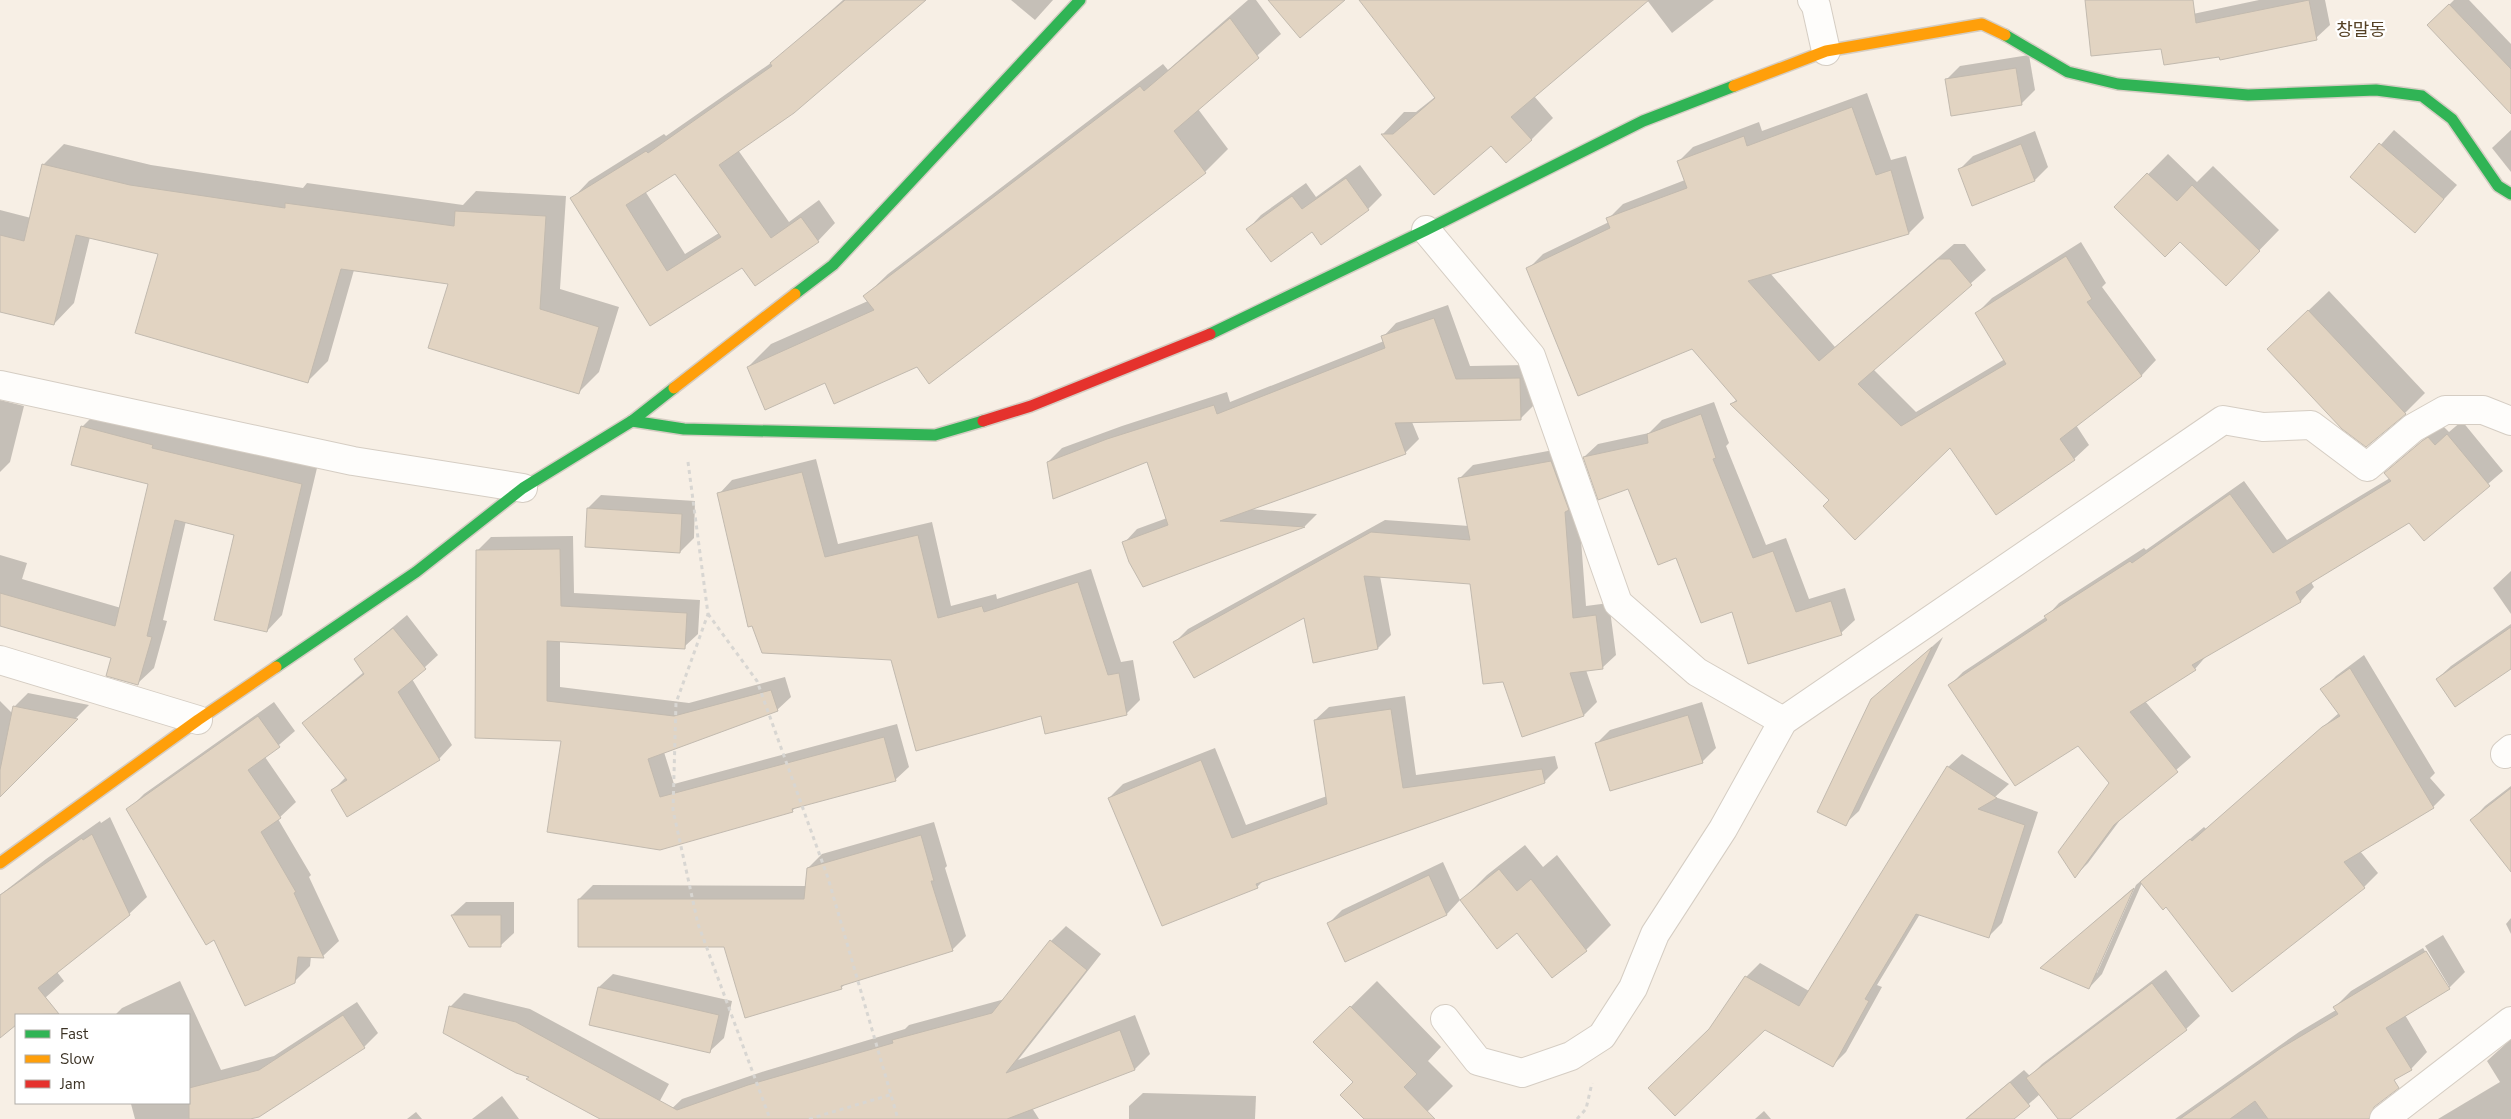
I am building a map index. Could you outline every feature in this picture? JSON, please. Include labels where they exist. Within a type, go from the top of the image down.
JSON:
[{"type":"street","points":[[0,864],[198,720],[416,572],[523,488],[632,421],[833,264],[1080,0]]},
{"type":"street","points":[[1812,0],[1816,6],[1826,51]]},
{"type":"street","points":[[632,421],[684,429],[935,434],[1031,406],[1210,334],[1426,230],[1643,121],[1826,51],[1982,24],[2020,43],[2068,72],[2118,84],[2248,95],[2376,90],[2422,96],[2452,119],[2498,186],[2511,194]]},
{"type":"street","points":[[1426,230],[1530,356],[1618,603],[1697,672],[1783,721]]},
{"type":"street","points":[[0,385],[353,461],[523,488]]},
{"type":"street","points":[[1445,1019],[1478,1061],[1522,1073],[1571,1056],[1602,1036],[1633,988],[1655,934],[1723,828],[1783,721],[2223,420],[2262,427],[2311,425],[2366,467],[2414,428],[2446,410],[2483,410],[2511,421]]},
{"type":"street","points":[[0,660],[198,720]]},
{"type":"street","points":[[2384,1119],[2511,1021]]},
{"type":"path","points":[[684,429],[708,614],[676,703],[673,810],[698,924],[770,1119]]},
{"type":"path","points":[[708,614],[757,680],[828,878],[893,1094],[898,1119]]},
{"type":"path","points":[[809,1119],[893,1094]]},
{"type":"building","points":[[845,0],[926,0],[794,113],[719,165],[771,238],[801,217],[819,242],[755,286],[742,268],[650,326],[570,198],[646,151],[648,153],[772,66],[770,63]],"holes":[[[675,174],[721,237],[667,271],[626,205]]]},
{"type":"building","points":[[1268,0],[1345,0],[1300,38]]},
{"type":"building","points":[[1359,0],[1649,0],[1511,117],[1532,140],[1506,163],[1491,146],[1434,195],[1381,134],[1393,134],[1435,98]]},
{"type":"building","points":[[2085,0],[2193,0],[2196,23],[2309,0],[2317,40],[2220,60],[2219,57],[2164,65],[2161,49],[2091,56]]},
{"type":"building","points":[[2449,4],[2511,69],[2511,114],[2427,25]]},
{"type":"building","points":[[1230,18],[1259,58],[1174,131],[1206,173],[929,384],[917,367],[834,404],[825,383],[765,410],[747,367],[874,310],[863,296],[1140,86],[1144,91]]},
{"type":"building","points":[[2016,68],[2022,105],[1951,116],[1945,79]]},
{"type":"building","points":[[1852,107],[1876,175],[1891,170],[1909,234],[1748,281],[1819,361],[1938,259],[1950,259],[1972,285],[1858,384],[1901,426],[2006,364],[1975,313],[2066,256],[2092,299],[2087,302],[2142,376],[2060,439],[2075,460],[1996,515],[1950,448],[1855,540],[1823,506],[1829,500],[1730,404],[1737,401],[1692,349],[1578,396],[1526,268],[1610,228],[1606,218],[1687,188],[1677,161],[1744,136],[1747,146]]},
{"type":"building","points":[[2379,143],[2444,199],[2415,233],[2350,177]]},
{"type":"building","points":[[2021,144],[2035,181],[1972,206],[1958,169]]},
{"type":"building","points":[[42,164],[130,185],[285,208],[285,203],[454,226],[455,211],[546,216],[540,309],[599,327],[579,394],[428,348],[448,284],[341,269],[308,383],[135,333],[158,254],[76,235],[54,325],[0,312],[0,235],[24,241]]},
{"type":"building","points":[[2147,173],[2177,201],[2192,185],[2260,251],[2226,286],[2180,242],[2165,257],[2114,207]]},
{"type":"building","points":[[1346,178],[1369,210],[1321,245],[1312,232],[1271,262],[1246,229],[1292,196],[1302,209]]},
{"type":"building","points":[[2308,310],[2406,414],[2366,447],[2342,429],[2267,349]]},
{"type":"building","points":[[1434,318],[1456,379],[1520,378],[1521,420],[1395,423],[1406,454],[1220,521],[1305,527],[1143,587],[1129,562],[1122,542],[1168,525],[1147,462],[1053,499],[1047,462],[1107,439],[1214,405],[1217,414],[1385,348],[1381,336]]},
{"type":"building","points":[[1701,414],[1716,458],[1713,459],[1753,558],[1773,551],[1796,612],[1831,601],[1842,635],[1748,664],[1732,612],[1701,623],[1676,558],[1658,565],[1628,489],[1598,500],[1583,457],[1648,443],[1647,434]]},
{"type":"building","points":[[81,426],[153,445],[152,448],[302,484],[267,632],[214,620],[234,535],[175,520],[147,636],[152,637],[138,685],[106,676],[111,658],[0,626],[0,593],[115,626],[148,484],[71,465]]},
{"type":"building","points":[[2447,434],[2490,486],[2424,541],[2409,523],[2296,592],[2301,602],[2192,665],[2196,670],[2130,712],[2178,772],[2114,825],[2075,878],[2058,852],[2109,783],[2078,746],[2015,786],[1948,685],[2047,620],[2044,616],[2130,561],[2132,563],[2230,494],[2273,553],[2391,481],[2384,473],[2422,441],[2428,437],[2435,445]]},
{"type":"building","points":[[1551,461],[1569,510],[1565,512],[1573,618],[1596,615],[1603,669],[1570,673],[1584,716],[1522,737],[1503,682],[1483,684],[1470,584],[1364,576],[1378,649],[1313,663],[1304,618],[1194,678],[1173,642],[1371,532],[1470,540],[1458,478]]},
{"type":"building","points":[[802,472],[825,557],[918,535],[938,618],[982,606],[984,612],[1078,582],[1108,675],[1119,673],[1127,715],[1045,734],[1041,716],[916,751],[891,660],[762,653],[752,626],[748,627],[717,493]]},
{"type":"building","points":[[587,508],[682,514],[680,553],[585,547]]},
{"type":"building","points":[[560,549],[561,606],[687,613],[685,649],[547,641],[547,701],[674,716],[771,690],[778,711],[648,759],[660,797],[884,737],[896,781],[792,809],[793,812],[660,850],[547,832],[561,741],[475,738],[476,550]]},
{"type":"building","points":[[2511,627],[2511,669],[2455,707],[2436,679]]},
{"type":"building","points":[[393,628],[426,669],[398,692],[440,760],[347,817],[331,790],[347,780],[302,723],[364,674],[354,659]]},
{"type":"building","points":[[1932,647],[1846,826],[1817,812],[1871,699]]},
{"type":"building","points":[[2350,668],[2434,808],[2344,862],[2365,888],[2232,992],[2166,907],[2163,910],[2140,882],[2190,839],[2192,841],[2322,727],[2340,716],[2320,689]]},
{"type":"building","points":[[13,706],[78,719],[0,797],[0,770]]},
{"type":"building","points":[[1391,709],[1403,788],[1542,769],[1545,783],[1256,884],[1258,888],[1162,926],[1108,798],[1201,760],[1232,838],[1327,804],[1314,720]]},
{"type":"building","points":[[1688,715],[1703,763],[1610,791],[1595,743]]},
{"type":"building","points":[[258,716],[280,747],[248,770],[281,818],[261,832],[296,892],[294,893],[324,958],[298,957],[295,983],[245,1006],[214,940],[206,945],[126,809]]},
{"type":"building","points":[[1947,766],[1997,798],[1978,809],[2025,825],[1989,938],[1916,914],[1865,999],[1869,1001],[1833,1067],[1765,1030],[1675,1116],[1648,1088],[1709,1029],[1745,976],[1799,1006]]},
{"type":"building","points":[[2511,788],[2511,872],[2470,820]]},
{"type":"building","points":[[92,834],[130,915],[38,988],[59,1014],[15,1014],[15,1026],[0,1038],[0,895],[82,838],[83,840]]},
{"type":"building","points":[[921,835],[934,881],[931,881],[953,951],[841,986],[842,989],[745,1018],[724,947],[578,947],[578,899],[804,899],[807,868]]},
{"type":"building","points":[[1499,869],[1517,891],[1531,879],[1587,951],[1552,978],[1517,933],[1497,949],[1460,900]]},
{"type":"building","points":[[1429,875],[1447,915],[1345,962],[1327,923]]},
{"type":"building","points":[[2134,888],[2089,989],[2040,968]]},
{"type":"building","points":[[451,915],[501,915],[501,947],[469,947]]},
{"type":"building","points":[[1050,940],[1087,970],[1006,1073],[1120,1030],[1135,1070],[1007,1119],[600,1119],[526,1079],[529,1077],[516,1073],[443,1033],[449,1006],[516,1022],[677,1110],[748,1085],[893,1043],[892,1040],[992,1013]]},
{"type":"building","points":[[2426,951],[2450,989],[2386,1028],[2412,1070],[2394,1080],[2399,1088],[2374,1107],[2369,1119],[2268,1119],[2255,1101],[2230,1119],[2180,1119],[2281,1048],[2338,1014],[2333,1007]]},
{"type":"building","points":[[2152,983],[2187,1030],[2070,1119],[2058,1119],[2026,1078]]},
{"type":"building","points":[[598,987],[719,1015],[710,1053],[589,1025]]},
{"type":"building","points":[[1350,1006],[1417,1074],[1404,1087],[1435,1119],[1364,1119],[1340,1095],[1353,1082],[1313,1042]]},
{"type":"building","points":[[343,1015],[365,1048],[259,1117],[250,1119],[189,1119],[190,1088],[259,1070]]},
{"type":"building","points":[[2010,1082],[2030,1106],[2014,1119],[1966,1119]]},
{"type":"traffic: fast","points":[[795,294],[833,265],[1080,0]]},
{"type":"traffic: fast","points":[[2005,35],[2068,72],[2118,84],[2248,95],[2376,90],[2422,96],[2452,119],[2498,186],[2511,194]]},
{"type":"traffic: fast","points":[[1210,334],[1426,230],[1643,121],[1734,86]]},
{"type":"traffic: fast","points":[[276,667],[416,572],[523,488],[632,421],[674,388]]},
{"type":"traffic: fast","points":[[632,421],[684,429],[935,435],[983,421]]},
{"type":"traffic: slow","points":[[1734,86],[1826,51],[1982,24],[2005,35]]},
{"type":"traffic: slow","points":[[674,388],[795,294]]},
{"type":"traffic: slow","points":[[0,863],[198,720],[276,667]]},
{"type":"traffic: jam","points":[[983,421],[1031,406],[1210,334]]},
{"type":"district","name":"창말동","points":[[2361,30]]}]
